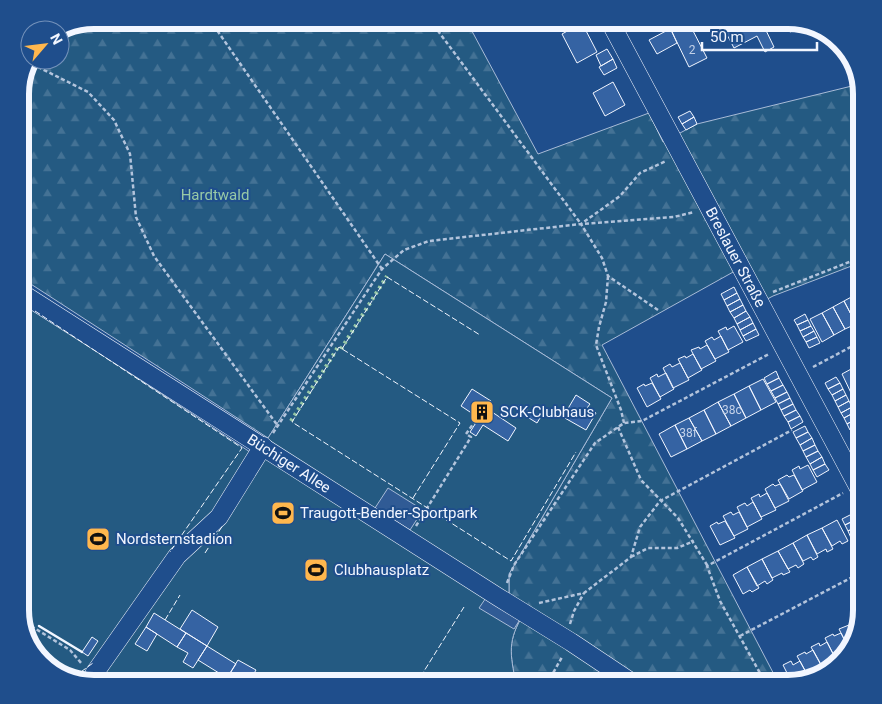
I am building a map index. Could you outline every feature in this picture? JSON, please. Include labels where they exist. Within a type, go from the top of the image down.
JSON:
[{"type":"street","name":"Breslauer Straße","points":[[618,29],[677,146],[853,477]]},
{"type":"street","name":"Büchiger Allee","points":[[29,298],[620,675]]},
{"type":"street","points":[[92,675],[177,556],[219,517],[263,446]]},
{"type":"path","points":[[216,29],[382,269]]},
{"type":"path","points":[[437,29],[581,224],[602,258],[608,276],[606,302],[596,345],[621,410],[624,423]]},
{"type":"path","points":[[44,70],[88,92],[114,120],[130,154],[136,217],[154,256],[278,426]]},
{"type":"path","points":[[581,224],[620,196],[640,173],[666,162],[677,146]]},
{"type":"path","points":[[263,446],[382,269],[404,250],[429,241],[581,224],[674,217],[710,208]]},
{"type":"path","points":[[758,299],[853,261]]},
{"type":"path","points":[[608,276],[658,310]]},
{"type":"path","points":[[498,597],[504,590],[514,565],[595,443],[624,423],[642,421],[783,347]]},
{"type":"path","points":[[798,375],[853,347]]},
{"type":"path","points":[[408,539],[471,437],[466,434],[478,417]]},
{"type":"path","points":[[618,427],[641,480],[678,518],[694,541],[707,566],[720,601],[761,675]]},
{"type":"path","points":[[631,557],[640,527],[660,501],[792,430]]},
{"type":"path","points":[[707,566],[853,493]]},
{"type":"path","points":[[552,675],[571,642],[570,624],[574,611],[584,593],[631,557],[648,548],[677,548],[694,541]]},
{"type":"path","points":[[740,636],[853,577]]},
{"type":"path","points":[[516,608],[584,593]]},
{"type":"path","points":[[31,626],[70,650],[88,675]]},
{"type":"green space","name":"Hardtwald","points":[[471,29],[538,154],[649,113],[663,142],[697,124],[852,86],[853,265],[773,296],[754,306],[735,271],[602,345],[774,675],[514,675],[511,655],[512,640],[524,613],[509,598],[509,574],[612,398],[385,254],[268,438],[29,283],[29,89],[34,70],[70,70],[70,34],[81,30]]},
{"type":"green space","name":"Traugott-Bender-Sportpark","points":[[385,254],[612,398],[509,574],[509,598],[524,613],[512,640],[511,655],[514,675],[93,675],[73,672],[61,667],[42,650],[35,639],[29,615],[29,307],[250,452],[268,438]]},
{"type":"shaded area","points":[[388,488],[423,510],[410,530],[375,508]]},
{"type":"shaded area","points":[[490,592],[524,613],[514,629],[479,608]]},
{"type":"building","points":[[571,29],[585,29],[597,52],[577,63],[562,34]]},
{"type":"building","points":[[670,29],[678,29],[672,32],[677,43],[657,54],[649,40]]},
{"type":"building","points":[[678,29],[692,29],[707,58],[689,67],[672,32]]},
{"type":"building","points":[[724,29],[765,29],[774,47],[765,52],[757,36],[734,48]]},
{"type":"building","points":[[607,49],[613,59],[601,66],[596,55]]},
{"type":"building","points":[[613,59],[617,68],[604,75],[599,67]]},
{"type":"building","points":[[613,82],[625,105],[605,116],[593,93]]},
{"type":"building","points":[[690,111],[694,117],[682,124],[678,117]]},
{"type":"building","points":[[694,117],[697,124],[686,130],[682,124]]},
{"type":"building","points":[[734,287],[737,293],[724,300],[721,294]]},
{"type":"building","points":[[737,293],[740,299],[727,306],[724,300]]},
{"type":"building","points":[[853,296],[853,318],[844,301]]},
{"type":"building","points":[[740,299],[743,305],[730,312],[727,306]]},
{"type":"building","points":[[844,301],[853,318],[853,325],[845,329],[833,307]]},
{"type":"building","points":[[743,305],[746,311],[734,318],[730,312]]},
{"type":"building","points":[[833,307],[845,329],[834,335],[822,313]]},
{"type":"building","points":[[746,311],[750,317],[737,324],[734,318]]},
{"type":"building","points":[[822,313],[834,335],[822,342],[810,319]]},
{"type":"building","points":[[805,314],[808,320],[797,325],[794,320]]},
{"type":"building","points":[[750,317],[753,323],[740,330],[737,324]]},
{"type":"building","points":[[808,320],[811,326],[800,331],[797,325]]},
{"type":"building","points":[[753,323],[756,329],[743,336],[740,330]]},
{"type":"building","points":[[734,326],[743,342],[728,350],[718,331],[726,327],[727,330]]},
{"type":"building","points":[[811,326],[814,331],[803,337],[800,331]]},
{"type":"building","points":[[756,329],[759,335],[746,341],[743,336]]},
{"type":"building","points":[[814,331],[817,337],[806,342],[803,337]]},
{"type":"building","points":[[721,336],[729,352],[715,359],[705,341],[712,337],[714,340]]},
{"type":"building","points":[[817,337],[820,343],[809,348],[806,342]]},
{"type":"building","points":[[707,345],[716,361],[701,369],[691,350],[699,347],[700,349]]},
{"type":"building","points":[[693,354],[702,370],[688,378],[678,359],[685,356],[686,358]]},
{"type":"building","points":[[680,363],[689,380],[673,388],[663,368],[670,364],[672,367]]},
{"type":"building","points":[[853,368],[853,397],[842,374]]},
{"type":"building","points":[[776,371],[779,378],[767,384],[764,378]]},
{"type":"building","points":[[666,373],[674,389],[660,397],[650,378],[657,374],[658,377]]},
{"type":"building","points":[[836,377],[840,383],[828,389],[825,383]]},
{"type":"building","points":[[779,378],[783,385],[771,391],[767,384]]},
{"type":"building","points":[[763,379],[776,402],[761,410],[749,386]]},
{"type":"building","points":[[652,383],[661,399],[647,407],[637,388],[644,384],[645,386]]},
{"type":"building","points":[[840,383],[843,389],[832,395],[828,389]]},
{"type":"building","points":[[783,385],[787,392],[775,398],[771,391]]},
{"type":"building","points":[[749,386],[761,410],[746,418],[734,394]]},
{"type":"building","name":"SCK-Clubhaus","points":[[472,389],[491,401],[486,408],[516,428],[508,441],[483,425],[476,436],[470,432],[479,418],[461,406]]},
{"type":"building","points":[[843,389],[846,395],[835,401],[832,395]]},
{"type":"building","points":[[787,392],[790,398],[778,404],[775,398]]},
{"type":"building","points":[[734,394],[746,418],[731,426],[718,402]]},
{"type":"building","points":[[576,395],[590,404],[587,408],[596,413],[586,430],[563,417]]},
{"type":"building","points":[[846,395],[849,401],[838,407],[835,401]]},
{"type":"building","points":[[790,398],[793,404],[781,410],[778,404]]},
{"type":"building","points":[[849,401],[852,407],[841,413],[838,407]]},
{"type":"building","points":[[718,402],[731,426],[716,434],[704,410]]},
{"type":"building","points":[[793,404],[796,410],[784,416],[781,410]]},
{"type":"building","points":[[519,405],[540,418],[537,423],[516,410]]},
{"type":"building","points":[[852,407],[853,409],[853,413],[844,418],[841,413]]},
{"type":"building","points":[[704,410],[716,434],[702,441],[689,418]]},
{"type":"building","points":[[796,410],[800,416],[788,422],[784,416]]},
{"type":"building","points":[[853,413],[853,421],[847,424],[844,418]]},
{"type":"building","points":[[800,416],[803,422],[791,429],[788,422]]},
{"type":"building","points":[[689,418],[702,441],[687,449],[675,425]]},
{"type":"building","points":[[853,421],[853,428],[850,430],[847,424]]},
{"type":"building","points":[[675,425],[687,449],[671,457],[659,434]]},
{"type":"building","points":[[805,426],[808,432],[796,438],[793,432]]},
{"type":"building","points":[[808,432],[812,438],[800,445],[796,438]]},
{"type":"building","points":[[812,438],[815,445],[803,451],[800,445]]},
{"type":"building","points":[[815,445],[818,451],[806,457],[803,451]]},
{"type":"building","points":[[818,451],[822,457],[810,464],[806,457]]},
{"type":"building","points":[[822,457],[825,464],[813,470],[810,464]]},
{"type":"building","points":[[825,464],[829,470],[817,477],[813,470]]},
{"type":"building","points":[[808,465],[817,482],[802,490],[792,470],[799,466],[800,469]]},
{"type":"building","points":[[787,475],[789,477],[794,475],[803,491],[789,499],[778,480]]},
{"type":"building","points":[[773,484],[775,486],[780,484],[789,501],[775,508],[765,489]]},
{"type":"building","points":[[767,493],[776,510],[761,517],[751,498],[759,494],[760,497]]},
{"type":"building","points":[[753,502],[762,519],[747,527],[737,507],[745,503],[747,506]]},
{"type":"building","points":[[731,512],[733,515],[739,512],[748,529],[734,536],[723,516]]},
{"type":"building","points":[[853,514],[853,521],[845,525],[842,519]]},
{"type":"building","points":[[837,520],[848,541],[842,544],[840,541],[832,546],[822,528]]},
{"type":"building","points":[[725,521],[735,538],[720,545],[710,526],[717,522],[718,524]]},
{"type":"building","points":[[853,521],[853,528],[848,531],[845,525]]},
{"type":"building","points":[[822,528],[833,549],[827,552],[826,549],[817,554],[807,535]]},
{"type":"building","points":[[853,528],[853,537],[851,538],[848,531]]},
{"type":"building","points":[[807,535],[818,557],[813,560],[811,557],[803,561],[793,543]]},
{"type":"building","points":[[793,543],[804,564],[798,568],[796,565],[788,569],[778,551]]},
{"type":"building","points":[[778,551],[790,572],[783,575],[782,573],[772,578],[762,559]]},
{"type":"building","points":[[762,559],[773,580],[767,584],[765,581],[757,586],[747,567]]},
{"type":"building","points":[[747,567],[759,588],[743,594],[733,575]]},
{"type":"building","points":[[192,610],[218,627],[207,646],[180,629]]},
{"type":"building","points":[[154,613],[186,633],[177,647],[146,627]]},
{"type":"building","points":[[852,624],[845,642],[839,629]]},
{"type":"building","points":[[146,627],[157,634],[147,651],[135,644]]},
{"type":"building","points":[[186,633],[207,646],[193,668],[183,662],[188,653],[177,647]]},
{"type":"building","points":[[841,633],[845,642],[834,656],[825,638],[833,634],[834,636]]},
{"type":"building","points":[[92,637],[98,641],[88,656],[82,652]]},
{"type":"building","points":[[827,642],[834,656],[822,666],[811,647],[819,643],[820,646]]},
{"type":"building","points":[[207,646],[236,664],[229,675],[222,675],[198,660]]},
{"type":"building","points":[[813,650],[822,666],[806,672],[797,656],[805,652],[806,654]]},
{"type":"building","points":[[238,660],[256,670],[253,675],[229,675]]},
{"type":"building","points":[[791,661],[793,665],[800,661],[806,672],[788,675],[783,665]]},
{"type":"hedge","points":[[341,349],[387,276]]},
{"type":"hedge","points":[[319,378],[338,347]]},
{"type":"hedge","points":[[291,421],[317,380]]},
{"type":"fence","points":[[342,349],[387,277],[480,335]]},
{"type":"fence","points":[[35,311],[242,448],[170,552]]},
{"type":"fence","points":[[413,498],[460,423],[339,347],[292,422],[511,561],[576,452]]},
{"type":"fence","points":[[205,553],[223,525]]},
{"type":"fence","points":[[165,620],[180,595]]},
{"type":"fence","points":[[422,675],[464,607]]},
{"type":"fence","points":[[79,673],[93,663]]},
{"type":"wall","points":[[39,626],[82,652]]},
{"type":"place","name":"SCK-Clubhaus","points":[[482,412]]},
{"type":"place","name":"Traugott-Bender-Sportpark","points":[[283,513]]},
{"type":"place","name":"Nordsternstadion","points":[[98,539]]},
{"type":"place","name":"Clubhausplatz","points":[[316,570]]}]
